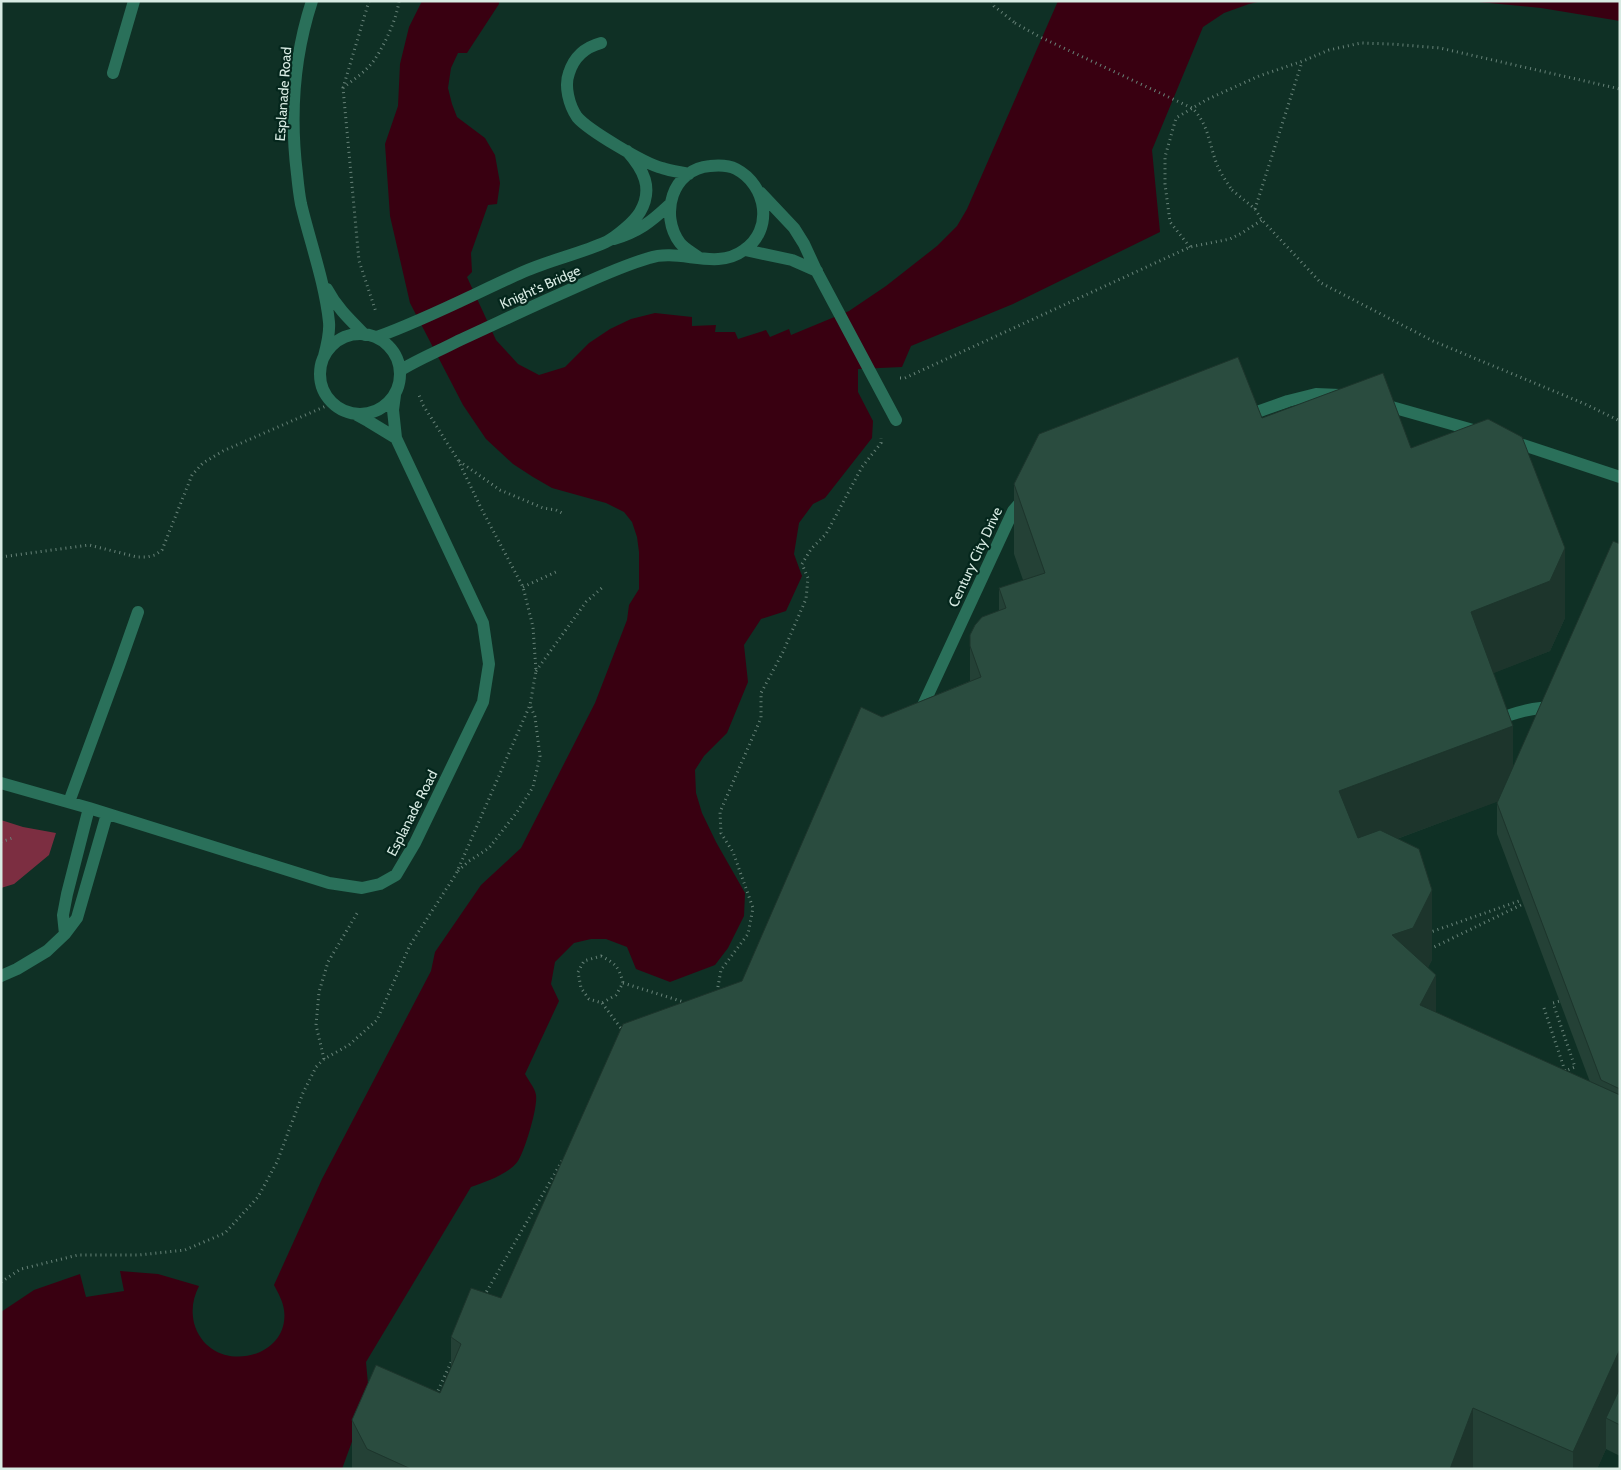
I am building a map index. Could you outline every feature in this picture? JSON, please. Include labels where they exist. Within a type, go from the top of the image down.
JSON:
[{"type":"street","points":[[113,73],[134,1]]},
{"type":"street","name":"Esplanade Road","points":[[312,1],[298,65],[294,114],[294,153],[300,202],[320,276],[329,323],[328,340],[324,356]]},
{"type":"street","name":"Knight's Bridge","points":[[371,336],[390,333],[525,271],[607,241],[630,235],[644,227],[669,205],[676,187],[688,174],[645,162],[588,127],[577,116],[571,104],[568,92],[568,76],[572,63],[592,46],[602,43]]},
{"type":"street","name":"Knight's Bridge","points":[[607,241],[631,223],[640,212],[646,197],[643,172],[626,150]]},
{"type":"street","points":[[688,174],[703,166],[720,165],[736,169],[749,178],[794,228],[896,420]]},
{"type":"street","points":[[745,250],[757,238],[763,223],[764,207],[759,191]]},
{"type":"street","points":[[669,205],[670,226],[681,245],[698,257]]},
{"type":"street","points":[[745,250],[792,260],[817,271]]},
{"type":"street","name":"Knight's Bridge","points":[[404,368],[507,318],[650,257],[668,255],[715,260],[731,258],[745,250]]},
{"type":"street","name":"Esplanade Road","points":[[320,276],[334,303],[343,314],[371,336]]},
{"type":"street","points":[[354,414],[366,414],[377,411],[387,404],[395,395],[404,368],[382,340],[357,333],[343,338],[331,346],[324,356],[320,371],[321,383],[325,394],[342,410],[368,421],[396,438]]},
{"type":"street","points":[[1233,421],[1288,401],[1316,394],[1349,395]]},
{"type":"street","name":"Esplanade Road","points":[[1,783],[89,808],[329,883],[362,888],[380,884],[396,875],[415,843],[483,702],[489,664],[483,623],[396,438],[393,410],[395,395]]},
{"type":"street","points":[[1368,400],[1493,436],[1620,476]]},
{"type":"street","name":"Century City Drive","points":[[912,728],[1013,511],[1020,501],[1039,490]]},
{"type":"street","points":[[68,802],[120,666],[138,612]]},
{"type":"street","points":[[1486,724],[1515,712],[1534,708],[1564,708],[1571,710]]},
{"type":"street","points":[[65,934],[63,915],[66,894],[89,808]]},
{"type":"street","points":[[1,976],[47,951],[65,934],[77,918],[108,814]]},
{"type":"street","points":[[63,915],[77,918]]},
{"type":"path","points":[[369,1],[343,88],[359,261],[376,312],[390,333]]},
{"type":"path","points":[[343,88],[360,76],[375,60],[397,14],[400,1]]},
{"type":"path","points":[[992,1],[994,6],[1015,23],[1040,37],[1192,108],[1201,118],[1208,133],[1216,161],[1224,179],[1232,190],[1255,210],[1262,220],[1321,283],[1433,341],[1585,404],[1620,422]]},
{"type":"path","points":[[1190,247],[1170,222],[1165,184],[1165,157],[1176,118],[1225,91],[1329,50],[1360,43],[1440,48],[1620,89]]},
{"type":"path","points":[[1255,210],[1302,61]]},
{"type":"path","points":[[873,377],[905,378],[1190,247],[1230,239],[1262,220]]},
{"type":"path","points":[[1,1282],[21,1269],[78,1255],[139,1255],[185,1250],[225,1233],[258,1197],[277,1162],[303,1094],[316,1067],[324,1059],[348,1045],[377,1020],[410,945],[456,874],[530,705],[536,671],[533,627],[523,587],[458,460],[423,406],[404,368]]},
{"type":"path","points":[[1,557],[89,545],[138,556],[147,557],[155,555],[162,550],[192,475],[203,463],[222,451],[333,403]]},
{"type":"path","points":[[715,996],[718,990],[721,970],[748,934],[753,908],[734,852],[721,833],[720,812],[761,718],[761,694],[783,652],[806,599],[808,578],[802,564],[811,549],[826,534],[862,467],[881,443],[881,436]]},
{"type":"path","points":[[458,460],[500,490],[543,508],[562,513]]},
{"type":"path","points":[[523,587],[558,571]]},
{"type":"path","points":[[536,671],[586,602],[604,586]]},
{"type":"path","points":[[456,874],[469,861],[489,848],[517,812],[533,786],[540,756],[535,717],[530,705]]},
{"type":"path","points":[[1,842],[15,837]]},
{"type":"path","points":[[324,1059],[316,1025],[319,992],[328,962],[359,910],[362,888]]},
{"type":"path","points":[[1424,935],[1530,901]]},
{"type":"path","points":[[1429,950],[1523,902]]},
{"type":"path","points":[[602,1003],[616,995],[623,983],[614,962],[601,956],[584,961],[578,972],[581,988],[590,999],[602,1003],[629,1038]]},
{"type":"path","points":[[623,983],[693,1005]]},
{"type":"path","points":[[1544,1008],[1565,1071],[1575,1068],[1553,1004],[1560,1001]]},
{"type":"path","points":[[483,1297],[563,1159]]},
{"type":"path","points":[[435,1396],[456,1350]]},
{"type":"shaded area","points":[[422,1],[499,1],[499,4],[467,53],[458,53],[451,68],[448,88],[457,117],[485,138],[495,155],[500,183],[497,204],[488,205],[471,253],[472,272],[467,277],[496,340],[518,364],[539,375],[565,367],[589,343],[610,329],[631,319],[655,313],[692,317],[692,326],[716,325],[715,332],[735,332],[738,339],[766,330],[770,337],[789,329],[791,335],[849,311],[886,286],[937,246],[957,226],[967,209],[1058,1],[1262,1],[1224,13],[1203,27],[1152,150],[1160,232],[1013,304],[911,346],[902,367],[858,369],[858,392],[873,421],[872,438],[825,498],[813,504],[799,523],[794,554],[802,576],[786,611],[761,619],[744,645],[748,682],[727,733],[704,756],[695,770],[696,793],[702,813],[745,893],[744,916],[728,948],[715,965],[670,982],[636,969],[627,947],[606,939],[591,939],[574,943],[555,962],[551,984],[559,1001],[525,1074],[534,1090],[536,1101],[524,1148],[518,1161],[509,1170],[471,1187],[366,1362],[369,1395],[342,1469],[1,1469],[1,1312],[34,1290],[80,1274],[86,1297],[124,1291],[120,1271],[158,1274],[199,1286],[193,1304],[194,1323],[202,1340],[215,1351],[231,1356],[247,1356],[263,1351],[275,1341],[283,1327],[284,1310],[274,1285],[322,1179],[431,971],[435,952],[481,885],[521,848],[595,703],[627,620],[629,605],[639,589],[637,537],[632,522],[624,512],[606,503],[552,488],[513,464],[486,439],[463,405],[410,303],[390,216],[385,144],[398,106],[400,64],[409,27]]},
{"type":"shaded area","points":[[1468,1],[1620,1],[1620,21],[1541,8]]},
{"type":"shaded area","points":[[1,820],[23,827],[56,833],[49,855],[14,884],[1,888]]},
{"type":"building","points":[[1238,357],[1262,418],[1383,373],[1411,448],[1488,419],[1522,437],[1565,548],[1550,581],[1471,612],[1513,726],[1339,791],[1358,838],[1380,830],[1419,849],[1432,890],[1413,928],[1392,935],[1436,975],[1420,1005],[1620,1095],[1620,1349],[1573,1452],[1473,1408],[1450,1469],[411,1469],[367,1449],[352,1420],[376,1365],[440,1393],[461,1344],[451,1337],[471,1288],[501,1298],[623,1024],[742,981],[861,707],[882,717],[981,677],[970,646],[970,635],[975,625],[982,617],[1006,608],[999,588],[1045,573],[1014,484],[1039,434]]},
{"type":"building","points":[[1613,541],[1620,544],[1620,1089],[1601,1080],[1497,803]]},
{"type":"building","points":[[1620,1388],[1620,1425],[1606,1418]]}]
